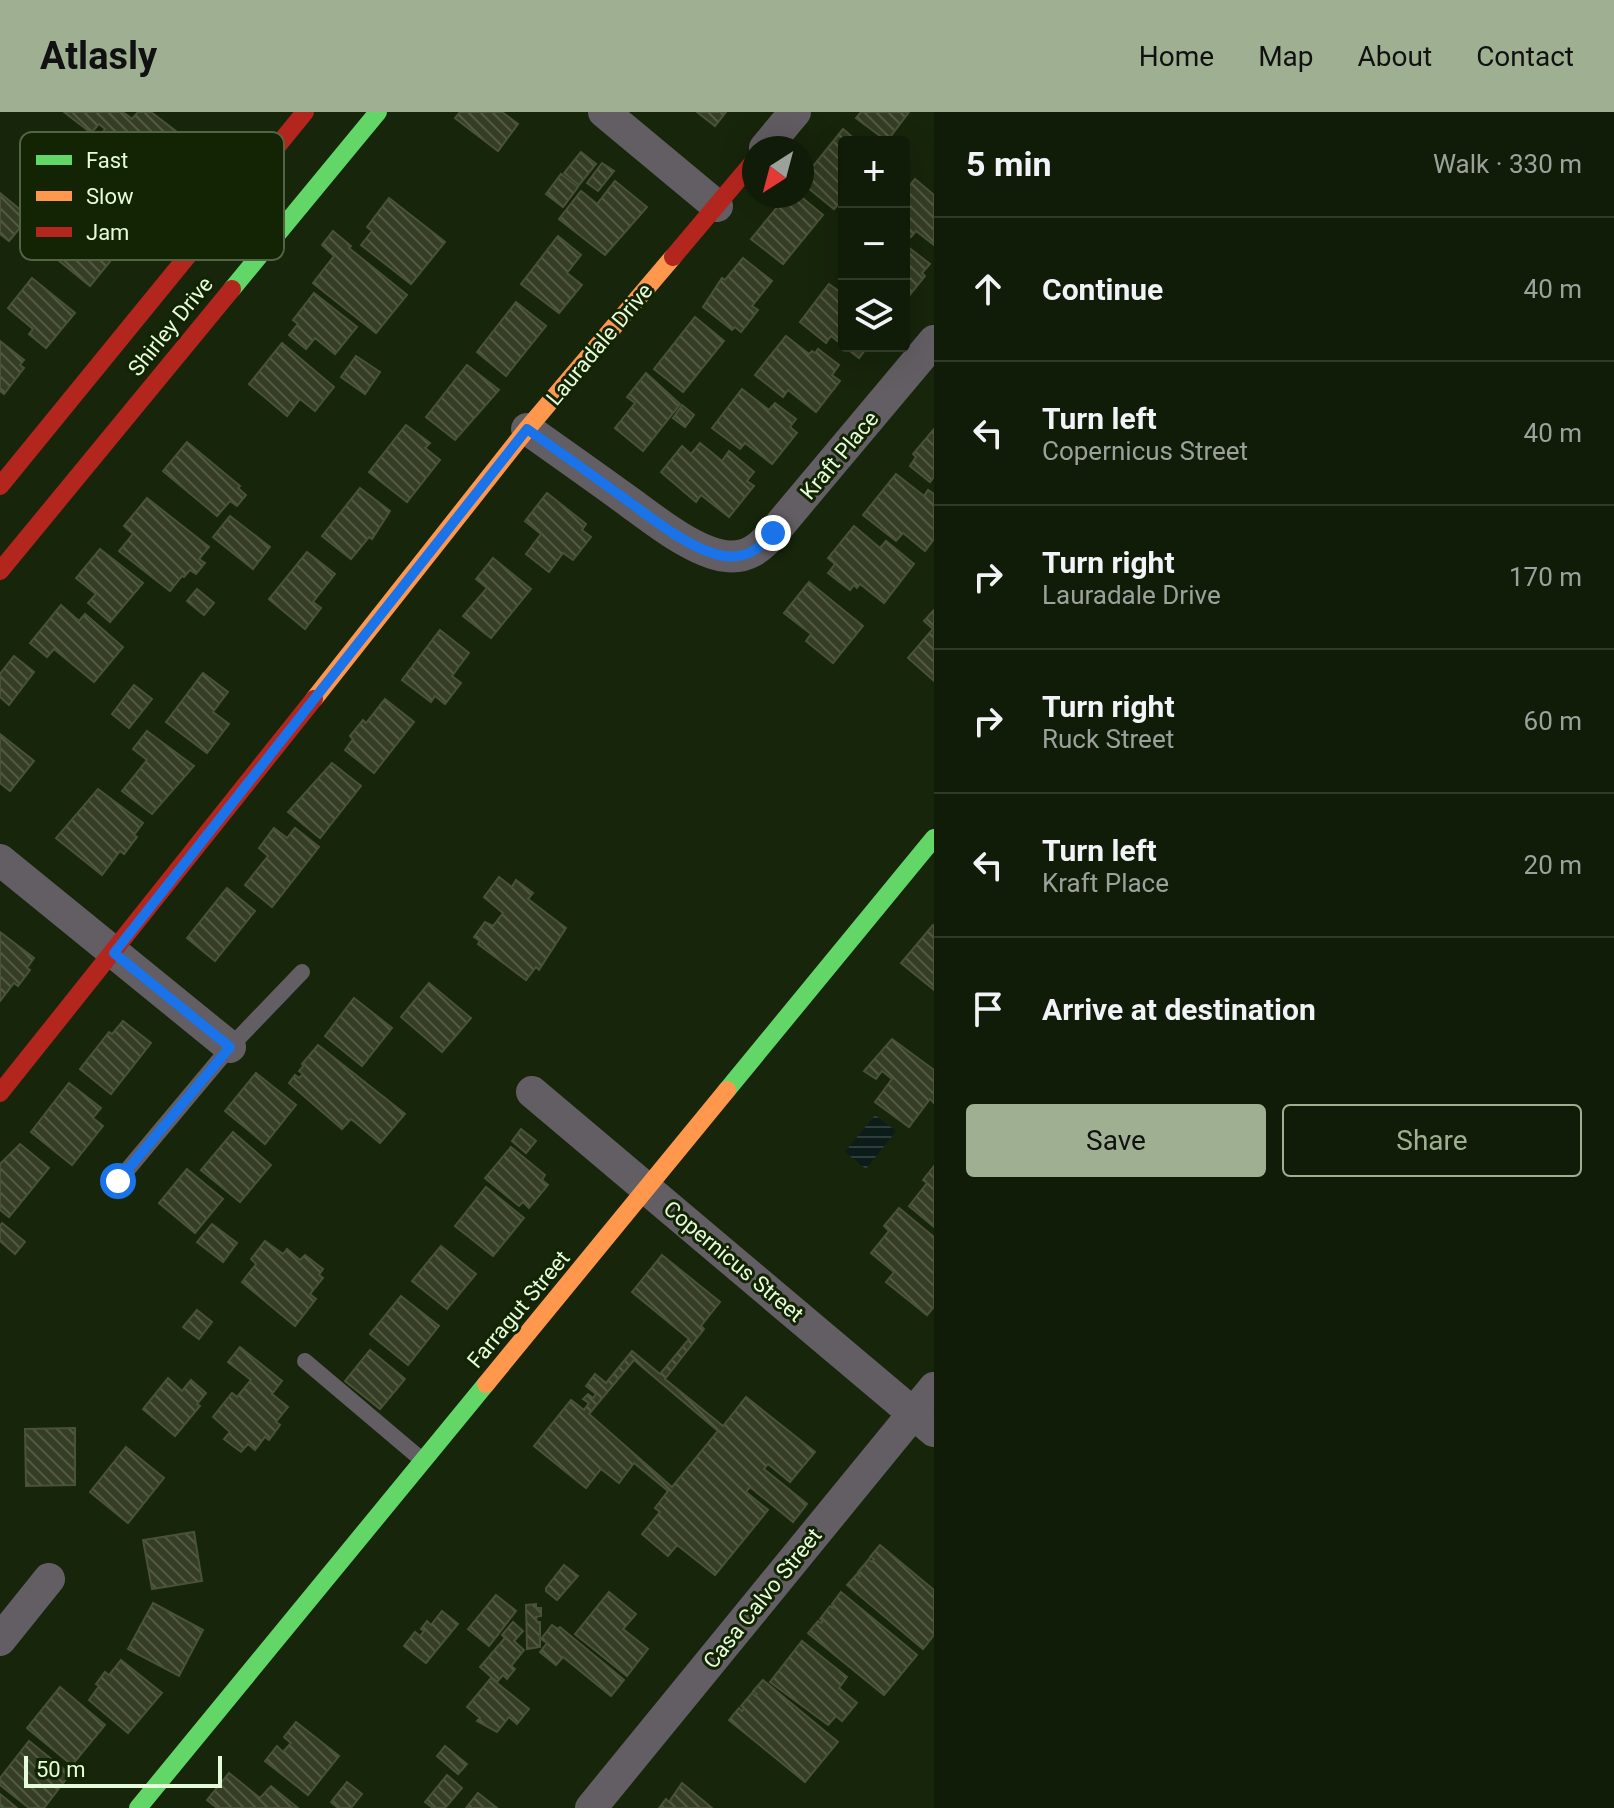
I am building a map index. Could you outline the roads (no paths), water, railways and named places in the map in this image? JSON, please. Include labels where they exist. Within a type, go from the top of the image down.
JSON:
[{"type":"street","name":"Shirley Drive","points":[[284,138],[305,112]]},
{"type":"street","name":"Shirley Drive","points":[[284,226],[378,112]]},
{"type":"street","points":[[604,112],[717,206]]},
{"type":"street","points":[[775,136],[795,112]]},
{"type":"street","name":"Lauradale Drive","points":[[0,1093],[527,429],[742,176]]},
{"type":"street","name":"Shirley Drive","points":[[0,486],[184,260]]},
{"type":"street","name":"Shirley Drive","points":[[0,571],[256,260]]},
{"type":"street","name":"Kraft Place","points":[[527,429],[662,525],[711,552],[736,557],[746,555],[760,547],[773,533],[934,341]]},
{"type":"street","name":"Farragut Street","points":[[138,1808],[934,838]]},
{"type":"street","points":[[0,860],[230,1047]]},
{"type":"street","name":"Copernicus Street","points":[[532,1092],[924,1422]]},
{"type":"street","name":"Casa Calvo Street","points":[[591,1808],[924,1422],[934,1388]]},
{"type":"street","points":[[0,1640],[49,1579]]},
{"type":"lane","points":[[118,1181],[230,1047],[302,972]]},
{"type":"lane","points":[[305,1361],[423,1461]]}]
